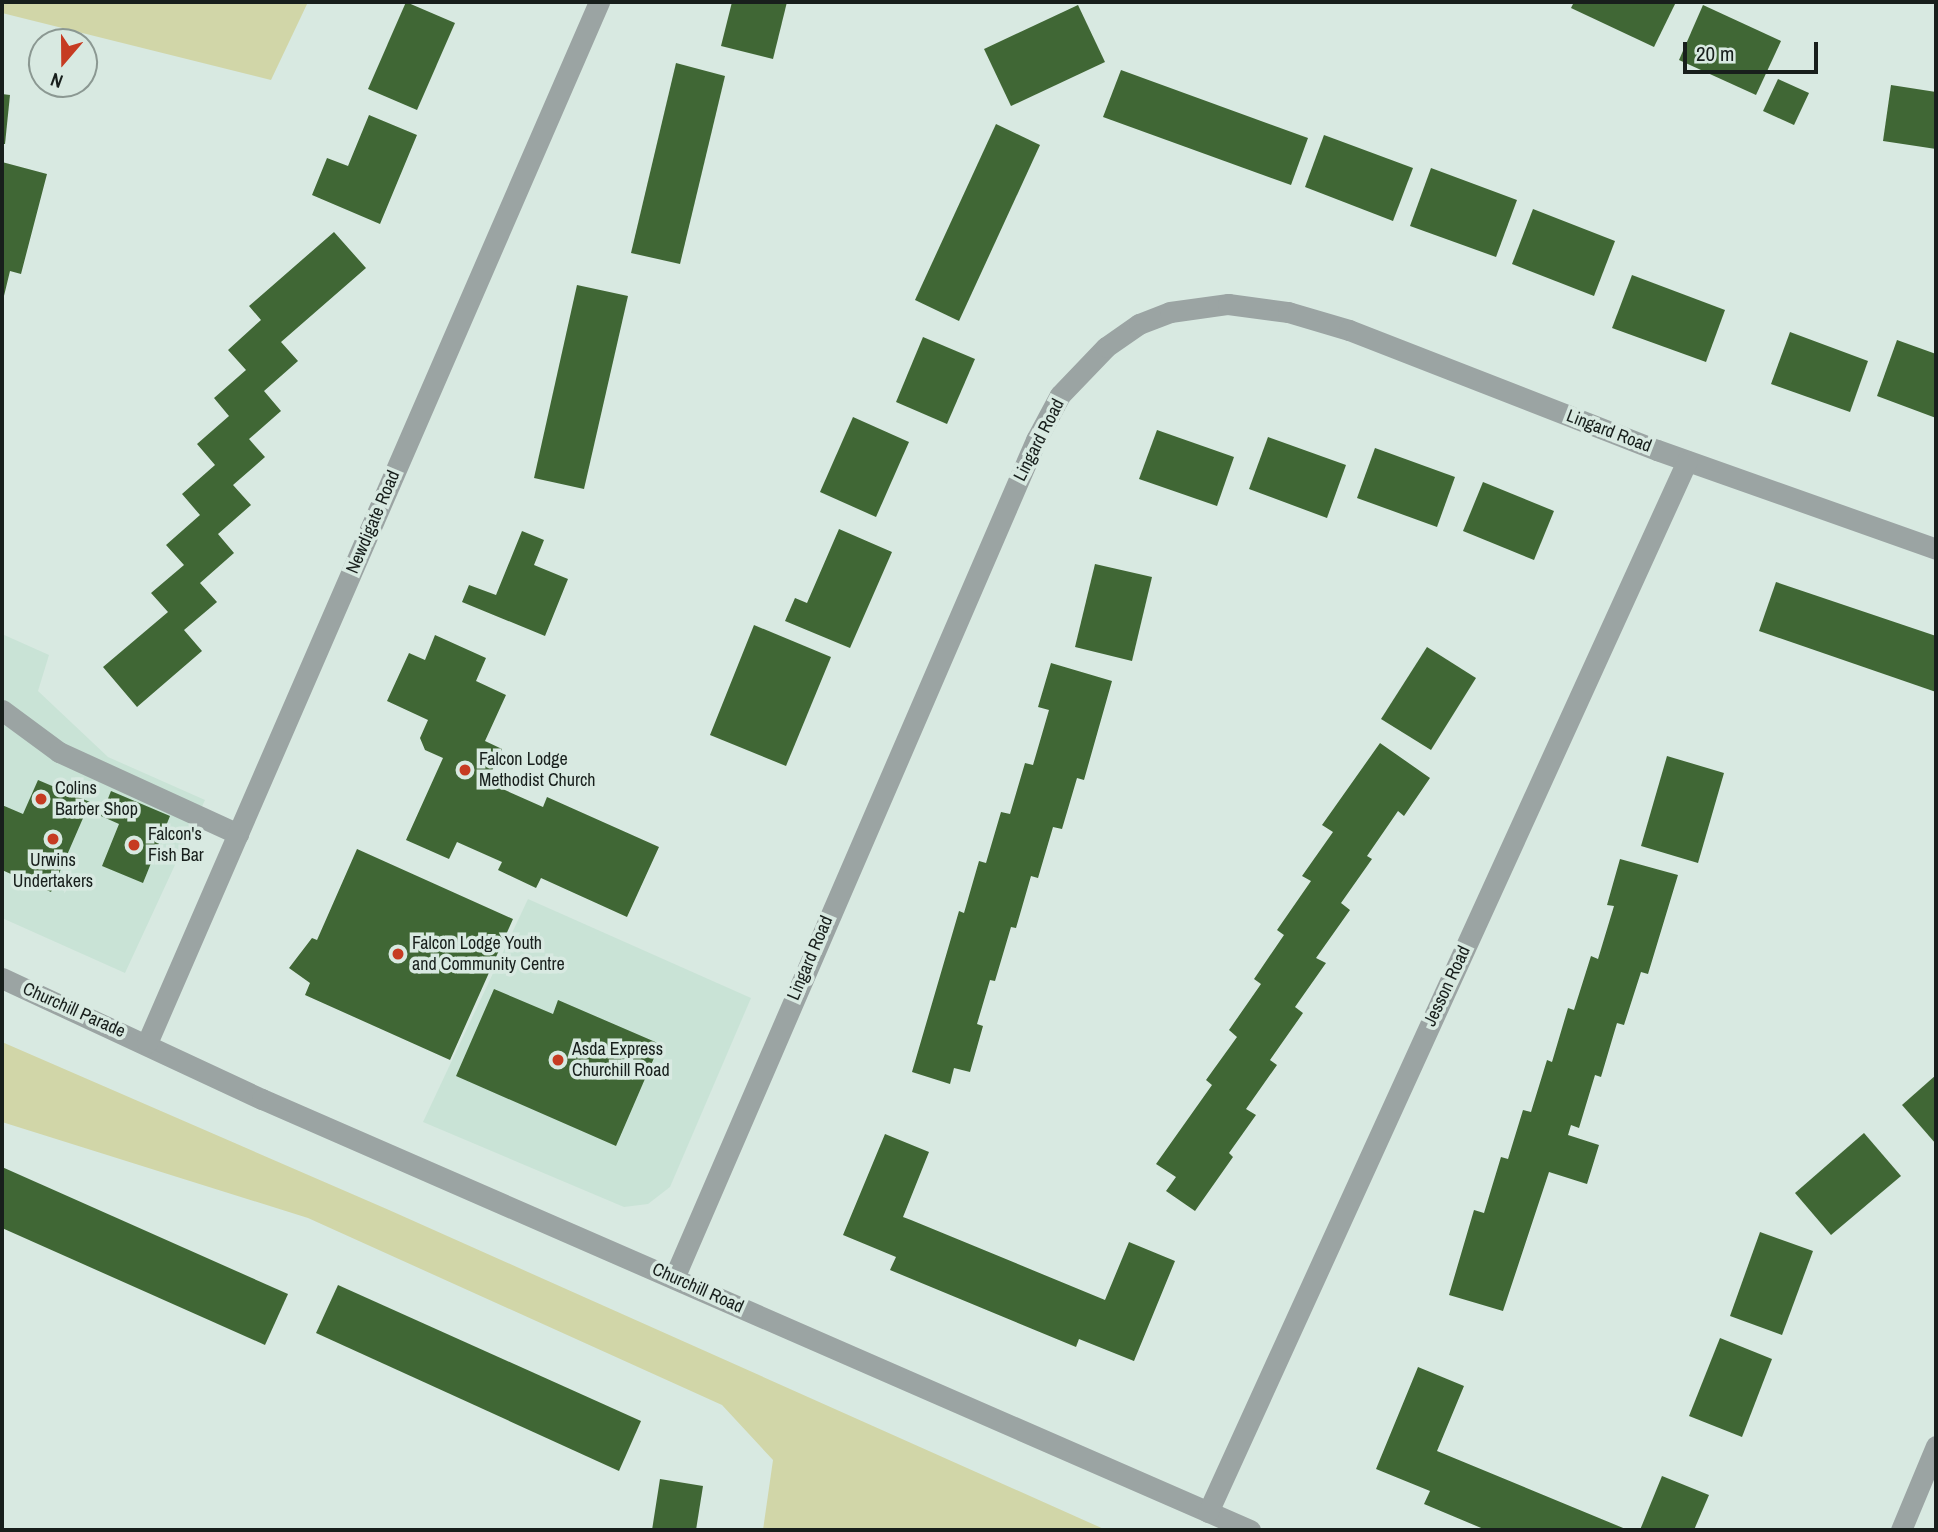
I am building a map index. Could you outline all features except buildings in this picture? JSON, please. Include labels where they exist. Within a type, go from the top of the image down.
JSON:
[{"type":"street","name":"Newdigate Road","points":[[147,1043],[599,2]]},
{"type":"street","name":"Lingard Road","points":[[674,1278],[1036,440],[1060,395],[1106,348],[1139,324],[1170,312],[1228,304],[1288,312],[1349,330],[1687,461],[1936,549]]},
{"type":"street","name":"Jesson Road","points":[[1208,1512],[1687,461]]},
{"type":"street","points":[[2,710],[59,752],[238,834]]},
{"type":"street","name":"Churchill Parade","points":[[2,978],[147,1043]]},
{"type":"street","name":"Churchill Road","points":[[147,1043],[262,1099],[1250,1530]]},
{"type":"street","points":[[1901,1530],[1936,1446]]},
{"type":"shaded area","points":[[2,634],[49,655],[38,691],[108,757],[205,800],[125,973],[2,918]]},
{"type":"shaded area","points":[[528,899],[751,998],[670,1187],[648,1204],[624,1207],[423,1122]]},
{"type":"green space","points":[[2,2],[308,2],[271,80],[98,37],[98,28],[62,28],[2,13]]},
{"type":"green space","points":[[2,1042],[389,1210],[1106,1530],[763,1530],[773,1460],[722,1405],[308,1218],[2,1122]]},
{"type":"place","name":"Falcon Lodge Methodist Church","points":[[465,770]]},
{"type":"place","name":"Colins Barber Shop","points":[[41,799]]},
{"type":"place","name":"Urwins Undertakers","points":[[53,839]]},
{"type":"place","name":"Falcon's Fish Bar","points":[[134,845]]},
{"type":"place","name":"Falcon Lodge Youth and Community Centre","points":[[398,954]]},
{"type":"place","name":"Asda Express Churchill Road","points":[[558,1060]]}]
